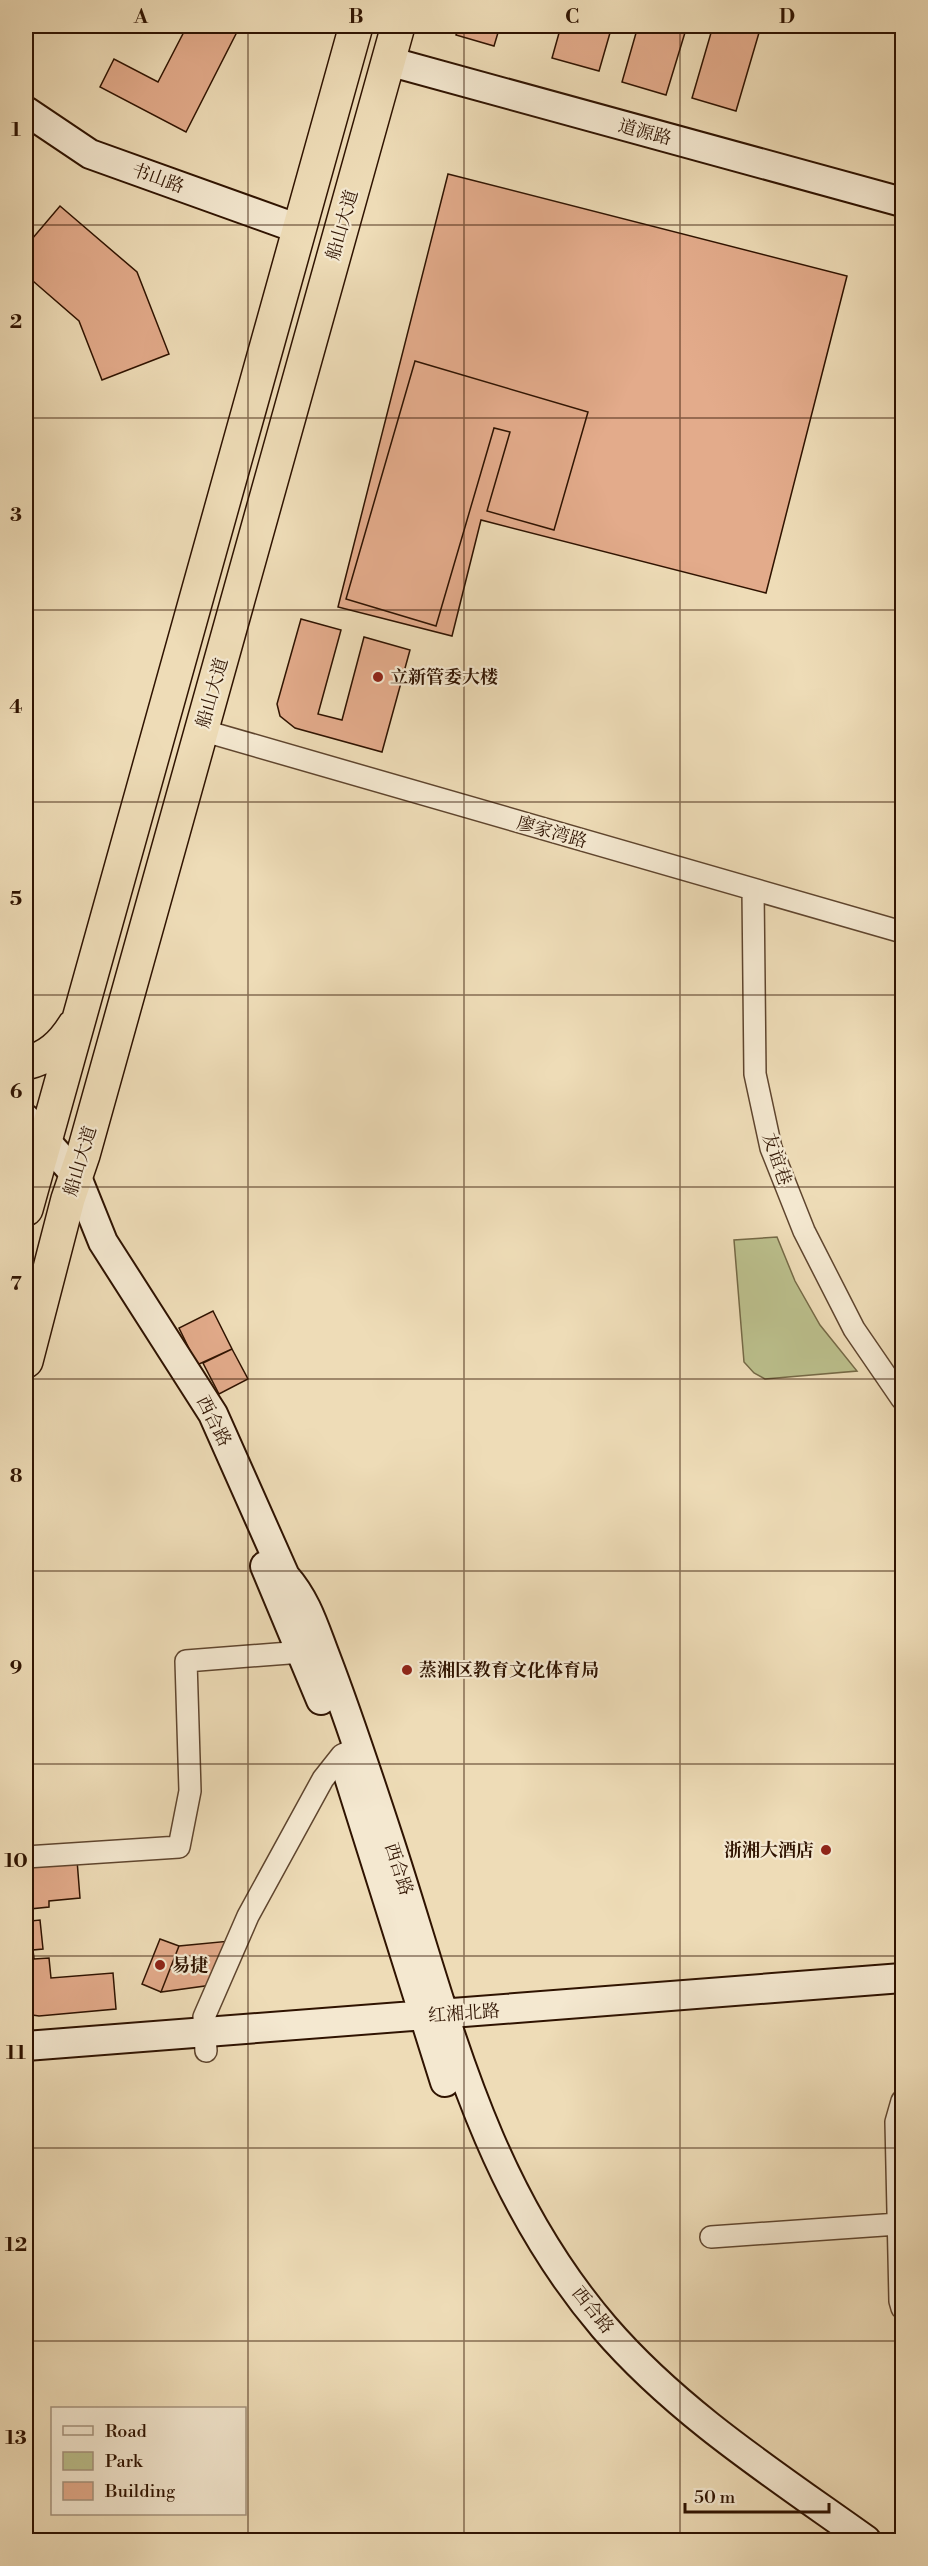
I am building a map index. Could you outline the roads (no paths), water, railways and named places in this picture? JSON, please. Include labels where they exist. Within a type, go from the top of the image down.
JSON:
[{"type":"highway","points":[[26,1209],[33,1146],[78,1020],[356,26]]},
{"type":"highway","name":"船山大道","points":[[26,1361],[72,1187],[393,45]]},
{"type":"highway","points":[[26,1063],[51,1052],[65,1040],[78,1020]]},
{"type":"main road","name":"道源路","points":[[393,45],[903,187]]},
{"type":"main road","name":"道源路","points":[[393,45],[903,202]]},
{"type":"main road","name":"书山路","points":[[26,111],[90,154],[299,229]]},
{"type":"main road","name":"西合路","points":[[33,1146],[72,1187],[200,1421],[312,1658],[350,1751],[436,2024],[471,2147],[498,2201],[558,2291],[594,2338],[658,2403],[837,2541]]},
{"type":"main road","name":"红湘北路","points":[[26,2063],[205,2043],[436,2024],[903,1978]]},
{"type":"main road","name":"红湘北路","points":[[436,2024],[903,1995]]},
{"type":"main road","name":"西合路","points":[[436,2024],[514,2193],[570,2281],[605,2328],[669,2391],[719,2433],[866,2541]]},
{"type":"main road","name":"红湘北路","points":[[26,2046],[205,2043]]},
{"type":"street","name":"廖家湾路","points":[[201,730],[903,932]]},
{"type":"street","name":"友谊巷","points":[[753,890],[755,1074],[771,1148],[804,1231],[854,1329],[903,1399]]},
{"type":"street","points":[[26,1857],[179,1847],[190,1791],[186,1661],[312,1658]]},
{"type":"street","points":[[205,2043],[204,2018],[248,1916],[322,1779],[350,1751]]},
{"type":"street","points":[[903,2101],[896,2122],[900,2301],[903,2308]]},
{"type":"street","points":[[711,2237],[898,2224]]},
{"type":"place","name":"立新管委大楼","points":[[378,677]]},
{"type":"place","name":"蒸湘区教育文化体育局","points":[[407,1670]]},
{"type":"place","name":"浙湘大酒店","points":[[826,1850]]},
{"type":"place","name":"易捷","points":[[160,1965]]}]
